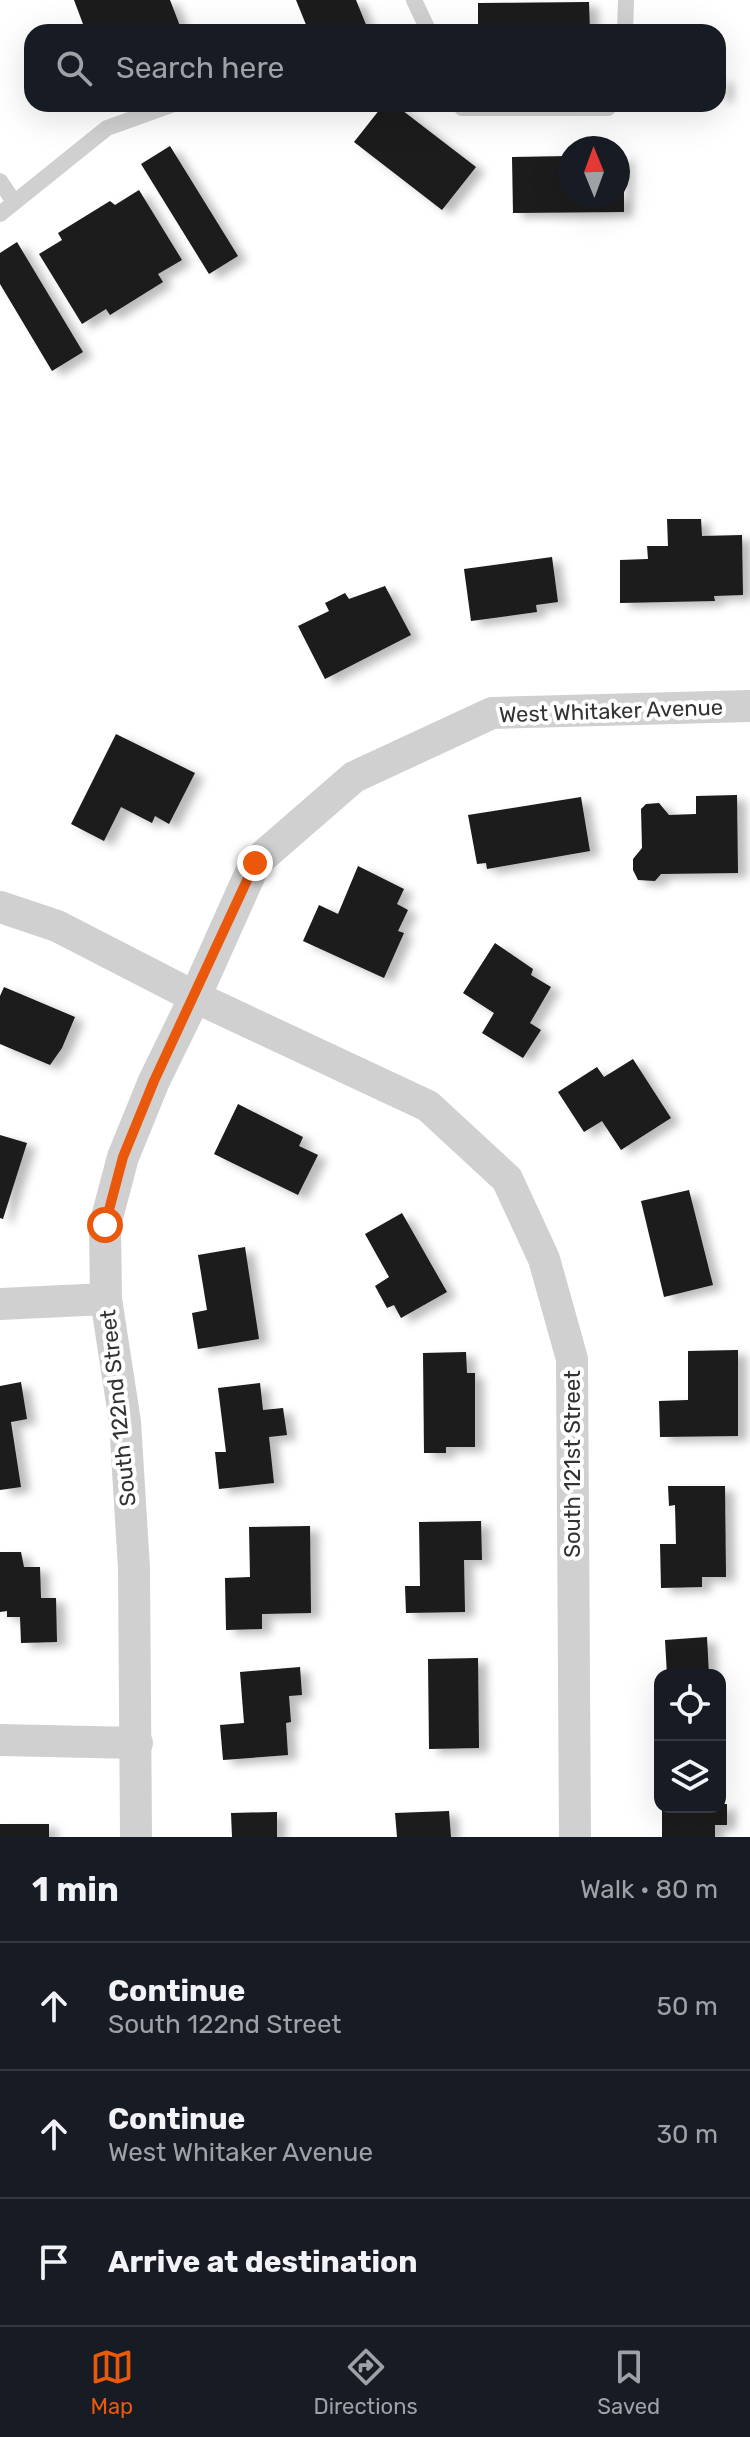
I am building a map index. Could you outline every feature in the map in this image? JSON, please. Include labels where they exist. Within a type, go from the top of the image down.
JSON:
[{"type":"street","name":"West Whitaker Avenue","points":[[195,997],[255,863],[354,777],[492,713],[750,706]]},
{"type":"street","points":[[0,907],[57,926],[195,997]]},
{"type":"street","name":"South 122nd Street","points":[[136,1837],[134,1568],[125,1422],[106,1299],[105,1225],[123,1157],[154,1081],[195,997]]},
{"type":"street","name":"South 121st Street","points":[[195,997],[428,1106],[507,1179],[544,1259],[572,1359],[575,1837]]},
{"type":"street","points":[[0,1304],[106,1299]]},
{"type":"street","points":[[0,1740],[137,1743]]},
{"type":"lane","points":[[414,0],[425,24]]},
{"type":"lane","points":[[625,24],[626,0]]},
{"type":"lane","points":[[0,214],[107,128],[152,112]]},
{"type":"lane","points":[[0,181],[14,202]]},
{"type":"building","points":[[74,0],[170,0],[179,24],[83,24]]},
{"type":"building","points":[[296,0],[356,0],[366,24],[306,24]]},
{"type":"building","points":[[589,2],[590,24],[478,24],[478,3]]},
{"type":"building","points":[[378,112],[404,112],[476,167],[442,210],[354,142]]},
{"type":"building","points":[[170,146],[238,256],[209,274],[141,164]]},
{"type":"building","points":[[558,156],[558,208],[624,208],[624,212],[513,213],[512,157]]},
{"type":"building","points":[[139,190],[182,260],[158,274],[163,282],[110,315],[106,309],[82,324],[39,254],[62,240],[58,233],[110,201],[115,205]]},
{"type":"building","points":[[17,242],[83,352],[52,371],[0,284],[0,253]]},
{"type":"building","points":[[667,519],[701,519],[702,536],[742,535],[743,595],[714,596],[715,601],[620,603],[620,560],[648,559],[647,546],[668,546]]},
{"type":"building","points":[[552,557],[558,602],[536,605],[537,612],[471,621],[464,569]]},
{"type":"building","points":[[385,586],[411,635],[325,679],[298,626],[329,611],[325,603],[345,593],[349,599]]},
{"type":"building","points":[[116,734],[195,773],[169,824],[155,816],[152,823],[121,807],[104,841],[71,824]]},
{"type":"building","points":[[737,795],[738,873],[661,874],[655,881],[638,880],[633,870],[633,859],[642,848],[641,809],[646,804],[659,803],[669,815],[696,814],[696,796]]},
{"type":"building","points":[[581,797],[590,851],[487,869],[486,863],[477,864],[468,815]]},
{"type":"building","points":[[358,866],[404,889],[397,904],[408,910],[398,931],[404,933],[384,978],[303,941],[319,905],[338,914]]},
{"type":"building","points":[[495,943],[533,969],[531,975],[551,987],[530,1023],[541,1030],[523,1058],[482,1033],[494,1013],[463,993]]},
{"type":"building","points":[[4,987],[75,1017],[62,1048],[50,1065],[0,1044],[0,996]]},
{"type":"building","points":[[633,1059],[671,1118],[621,1150],[602,1121],[584,1132],[558,1092],[597,1067],[604,1077]]},
{"type":"building","points":[[238,1104],[303,1137],[299,1146],[318,1155],[298,1195],[214,1154]]},
{"type":"building","points":[[0,1135],[27,1143],[3,1219],[0,1218]]},
{"type":"building","points":[[689,1190],[713,1285],[664,1297],[641,1201]]},
{"type":"building","points":[[402,1213],[447,1292],[401,1318],[394,1305],[387,1308],[375,1286],[389,1277],[365,1234]]},
{"type":"building","points":[[245,1247],[259,1339],[198,1349],[192,1313],[207,1310],[198,1255]]},
{"type":"building","points":[[738,1350],[738,1436],[660,1437],[659,1401],[688,1400],[688,1351]]},
{"type":"building","points":[[466,1352],[467,1373],[475,1373],[475,1447],[446,1447],[446,1453],[424,1453],[423,1353]]},
{"type":"building","points":[[21,1382],[27,1419],[11,1422],[21,1487],[0,1490],[0,1386]]},
{"type":"building","points":[[260,1383],[263,1410],[283,1408],[287,1435],[269,1437],[274,1483],[219,1489],[215,1452],[226,1452],[218,1388]]},
{"type":"building","points":[[668,1486],[725,1486],[726,1577],[702,1577],[702,1587],[661,1588],[660,1544],[676,1544],[675,1505],[669,1506]]},
{"type":"building","points":[[481,1521],[482,1560],[464,1560],[465,1612],[406,1613],[405,1586],[420,1586],[419,1522]]},
{"type":"building","points":[[310,1526],[311,1613],[262,1614],[262,1629],[226,1630],[225,1578],[250,1577],[249,1527]]},
{"type":"building","points":[[0,1552],[21,1552],[24,1567],[40,1567],[41,1598],[56,1598],[57,1642],[21,1643],[20,1617],[7,1617],[7,1611],[0,1612]]},
{"type":"building","points":[[707,1637],[709,1669],[667,1669],[665,1640]]},
{"type":"building","points":[[478,1658],[479,1748],[429,1749],[428,1659]]},
{"type":"building","points":[[300,1667],[302,1695],[289,1696],[291,1722],[286,1723],[288,1755],[223,1760],[220,1725],[244,1723],[240,1672]]},
{"type":"building","points":[[727,1804],[727,1825],[715,1825],[715,1837],[662,1837],[662,1813],[726,1813]]},
{"type":"building","points":[[449,1811],[451,1837],[397,1837],[395,1813]]},
{"type":"building","points":[[277,1812],[277,1837],[232,1837],[231,1813]]},
{"type":"building","points":[[0,1824],[49,1824],[49,1837],[0,1837]]},
{"type":"route","points":[[105,1225],[123,1157],[154,1081],[255,863]]}]
